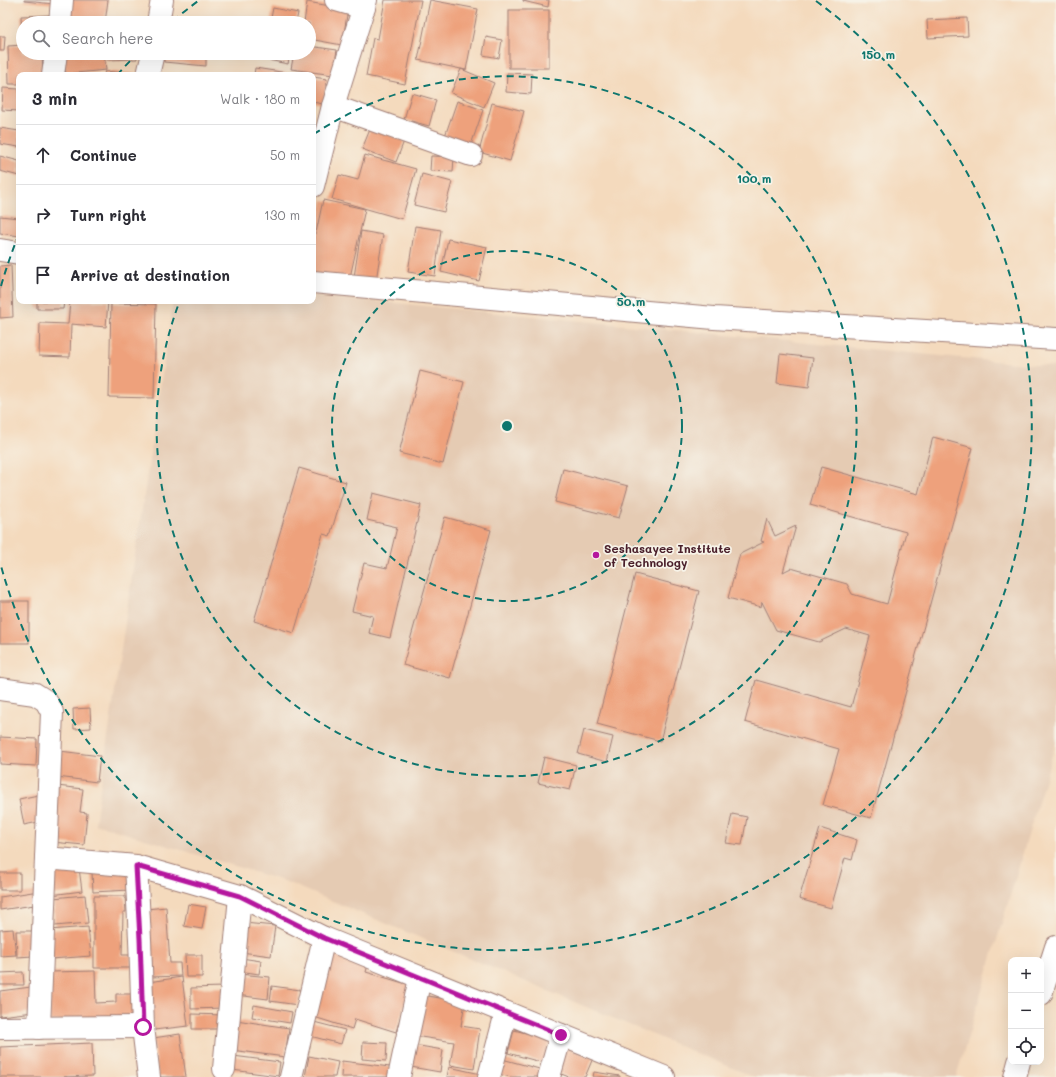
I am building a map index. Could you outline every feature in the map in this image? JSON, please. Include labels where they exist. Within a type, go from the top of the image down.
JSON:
[{"type":"main road","points":[[61,16],[62,0]]},
{"type":"main road","points":[[159,16],[162,0]]},
{"type":"main road","points":[[316,175],[334,106],[365,4],[336,0]]},
{"type":"main road","points":[[54,72],[55,60]]},
{"type":"main road","points":[[149,72],[151,60]]},
{"type":"main road","points":[[334,106],[471,155]]},
{"type":"main road","points":[[0,250],[16,253]]},
{"type":"main road","points":[[316,282],[714,318],[1056,339]]},
{"type":"main road","points":[[0,689],[36,694],[46,701],[52,712],[39,1028]]},
{"type":"main road","points":[[46,858],[136,866],[240,896],[324,938],[506,1012],[650,1074]]},
{"type":"main road","points":[[136,866],[143,1027],[149,1077]]},
{"type":"main road","points":[[224,1069],[240,896]]},
{"type":"main road","points":[[291,1077],[324,938]]},
{"type":"main road","points":[[1041,993],[1056,947]]},
{"type":"main road","points":[[399,1077],[420,978]]},
{"type":"main road","points":[[489,1077],[506,1012]]},
{"type":"main road","points":[[0,1028],[143,1027]]},
{"type":"main road","points":[[550,1077],[561,1035]]},
{"type":"main road","points":[[1015,1077],[1018,1065]]},
{"type":"shaded area","name":"Seshasayee Institute of Technology","points":[[316,295],[1056,367],[1056,742],[956,1077],[754,1077],[284,881],[95,824],[173,304],[316,304]]},
{"type":"building","points":[[55,0],[55,4],[24,1]]},
{"type":"building","points":[[70,0],[108,0],[106,16],[68,16]]},
{"type":"building","points":[[385,0],[421,0],[405,84],[366,76],[373,38],[378,39]]},
{"type":"building","points":[[430,0],[478,9],[466,70],[418,60]]},
{"type":"building","points":[[523,0],[549,0],[548,7]]},
{"type":"building","points":[[307,2],[348,9],[342,45],[316,40],[316,16],[305,16]]},
{"type":"building","points":[[273,8],[298,13],[297,16],[271,16]]},
{"type":"building","points":[[509,10],[549,10],[549,68],[509,68]]},
{"type":"building","points":[[49,15],[49,16],[21,16]]},
{"type":"building","points":[[967,18],[968,36],[928,38],[927,20]]},
{"type":"building","points":[[0,36],[5,36],[4,51],[0,51]]},
{"type":"building","points":[[486,37],[502,40],[499,58],[483,55]]},
{"type":"building","points":[[16,45],[16,60],[42,60],[43,72],[16,72],[16,84],[9,84],[8,46]]},
{"type":"building","points":[[316,47],[337,50],[333,75],[291,69],[293,60],[316,60]]},
{"type":"building","points":[[64,60],[105,60],[106,70],[66,72]]},
{"type":"building","points":[[164,60],[206,60],[206,66],[164,62]]},
{"type":"building","points":[[268,60],[289,60],[288,64]]},
{"type":"building","points":[[255,68],[281,72],[254,72]]},
{"type":"building","points":[[461,69],[494,83],[484,107],[451,93]]},
{"type":"building","points":[[507,73],[532,74],[531,94],[506,92]]},
{"type":"building","points":[[316,77],[327,79],[323,104],[316,103]]},
{"type":"building","points":[[3,88],[16,89],[16,111],[2,110]]},
{"type":"building","points":[[412,93],[436,100],[429,126],[404,119]]},
{"type":"building","points":[[457,101],[483,110],[471,145],[445,136]]},
{"type":"building","points":[[492,103],[524,111],[510,161],[479,152]]},
{"type":"building","points":[[371,127],[404,141],[396,162],[362,149]]},
{"type":"building","points":[[0,128],[16,131],[16,147],[0,144]]},
{"type":"building","points":[[365,155],[416,169],[402,219],[332,199],[339,175],[358,180]]},
{"type":"building","points":[[0,156],[16,160],[16,175],[0,171]]},
{"type":"building","points":[[431,156],[454,157],[453,172],[430,171]]},
{"type":"building","points":[[422,174],[452,182],[444,212],[414,205]]},
{"type":"building","points":[[323,200],[365,209],[349,282],[316,275],[316,233]]},
{"type":"building","points":[[0,216],[16,218],[16,236],[0,233]]},
{"type":"building","points":[[415,226],[441,230],[435,276],[408,272]]},
{"type":"building","points":[[361,231],[383,235],[376,281],[354,277]]},
{"type":"building","points":[[448,239],[487,247],[479,281],[441,272]]},
{"type":"building","points":[[11,265],[13,317],[0,318],[0,266]]},
{"type":"building","points":[[37,304],[64,304],[63,309],[37,309]]},
{"type":"building","points":[[70,304],[108,304],[106,327],[71,324],[70,357],[39,356],[40,323],[68,324]]},
{"type":"building","points":[[111,304],[156,304],[154,398],[109,397]]},
{"type":"building","points":[[780,354],[813,358],[809,387],[777,383]]},
{"type":"building","points":[[420,371],[464,382],[443,464],[399,453]]},
{"type":"building","points":[[933,437],[973,448],[871,818],[823,805],[839,749],[745,722],[756,680],[851,707],[870,636],[846,629],[819,642],[776,630],[762,602],[761,607],[728,598],[740,554],[764,542],[761,541],[767,519],[775,536],[796,526],[783,572],[791,568],[847,584],[852,594],[887,604],[906,532],[810,505],[821,467],[918,494]]},
{"type":"building","points":[[299,468],[346,482],[330,536],[323,534],[294,633],[254,621]]},
{"type":"building","points":[[563,469],[628,486],[619,518],[555,502]]},
{"type":"building","points":[[373,493],[421,505],[390,638],[369,633],[373,616],[352,611],[364,563],[387,568],[397,527],[367,520]]},
{"type":"building","points":[[445,517],[491,530],[450,678],[403,665]]},
{"type":"building","points":[[635,574],[699,591],[660,741],[597,724]]},
{"type":"building","points":[[0,601],[29,601],[29,643],[0,643]]},
{"type":"building","points":[[90,708],[91,728],[74,729],[73,709]]},
{"type":"building","points":[[584,730],[613,737],[607,762],[578,754]]},
{"type":"building","points":[[0,737],[37,739],[36,766],[0,764]]},
{"type":"building","points":[[60,751],[100,756],[97,782],[57,777]]},
{"type":"building","points":[[544,757],[576,765],[570,790],[538,783]]},
{"type":"building","points":[[57,786],[83,789],[80,812],[87,813],[84,845],[52,842]]},
{"type":"building","points":[[38,795],[43,821],[24,825],[19,799]]},
{"type":"building","points":[[732,814],[747,817],[742,845],[726,843]]},
{"type":"building","points":[[820,828],[857,840],[852,860],[845,858],[831,908],[799,899]]},
{"type":"building","points":[[79,868],[82,891],[51,895],[49,871]]},
{"type":"building","points":[[129,869],[130,890],[93,892],[92,872]]},
{"type":"building","points":[[0,873],[20,873],[20,890],[0,890]]},
{"type":"building","points":[[39,891],[41,904],[0,910],[0,897]]},
{"type":"building","points":[[85,895],[88,923],[55,926],[53,898]]},
{"type":"building","points":[[94,896],[125,896],[126,912],[123,912],[122,955],[131,955],[131,968],[94,968]]},
{"type":"building","points":[[188,904],[206,907],[202,929],[184,926]]},
{"type":"building","points":[[166,907],[170,963],[180,963],[181,976],[151,977],[146,909]]},
{"type":"building","points":[[244,923],[275,926],[271,956],[241,952]]},
{"type":"building","points":[[88,927],[91,956],[51,959],[49,930]]},
{"type":"building","points":[[13,929],[16,955],[0,956],[0,930]]},
{"type":"building","points":[[16,931],[32,931],[33,956],[17,957]]},
{"type":"building","points":[[331,950],[369,961],[366,972],[410,985],[396,1032],[355,1019],[352,1029],[311,1016]]},
{"type":"building","points":[[185,955],[202,955],[202,977],[186,977]]},
{"type":"building","points":[[241,958],[261,961],[259,974],[239,971]]},
{"type":"building","points":[[95,971],[96,1003],[116,1002],[116,994],[134,994],[134,1021],[50,1021],[50,972]]},
{"type":"building","points":[[23,972],[24,985],[0,985],[0,973]]},
{"type":"building","points":[[239,974],[270,977],[268,999],[236,995]]},
{"type":"building","points":[[182,977],[188,1026],[154,1030],[148,982]]},
{"type":"building","points":[[272,986],[300,990],[298,1005],[270,1001]]},
{"type":"building","points":[[31,987],[34,1012],[0,1016],[0,991]]},
{"type":"building","points":[[223,987],[224,1008],[191,1009],[191,988]]},
{"type":"building","points":[[421,995],[465,1002],[461,1026],[480,1029],[474,1069],[450,1065],[454,1042],[414,1036]]},
{"type":"building","points":[[254,1005],[292,1012],[290,1023],[252,1017]]},
{"type":"building","points":[[192,1014],[224,1015],[224,1029],[192,1029]]},
{"type":"building","points":[[236,1020],[289,1028],[285,1057],[231,1050]]},
{"type":"building","points":[[310,1021],[345,1030],[341,1044],[306,1035]]},
{"type":"building","points":[[514,1030],[550,1039],[544,1063],[508,1053]]},
{"type":"building","points":[[180,1034],[186,1077],[158,1077],[153,1038]]},
{"type":"building","points":[[363,1042],[387,1043],[386,1061],[362,1059]]},
{"type":"building","points":[[92,1043],[93,1076],[0,1077],[0,1047]]},
{"type":"building","points":[[408,1044],[443,1050],[440,1072],[405,1066]]},
{"type":"building","points":[[565,1047],[593,1058],[585,1077],[569,1077],[556,1072]]},
{"type":"building","points":[[233,1056],[280,1062],[278,1076],[232,1070]]},
{"type":"building","points":[[309,1056],[338,1062],[335,1077],[305,1077]]},
{"type":"building","points":[[502,1059],[547,1071],[545,1077],[511,1077],[498,1074]]},
{"type":"building","points":[[342,1061],[390,1067],[389,1077],[341,1077]]},
{"type":"building","points":[[449,1067],[481,1074],[480,1077],[447,1077]]},
{"type":"building","points":[[594,1072],[620,1076],[620,1077],[593,1077]]},
{"type":"place","name":"Seshasayee Institute of Technology","points":[[596,555]]},
{"type":"route","points":[[143,1027],[136,866],[240,896],[324,938],[561,1035]]}]
